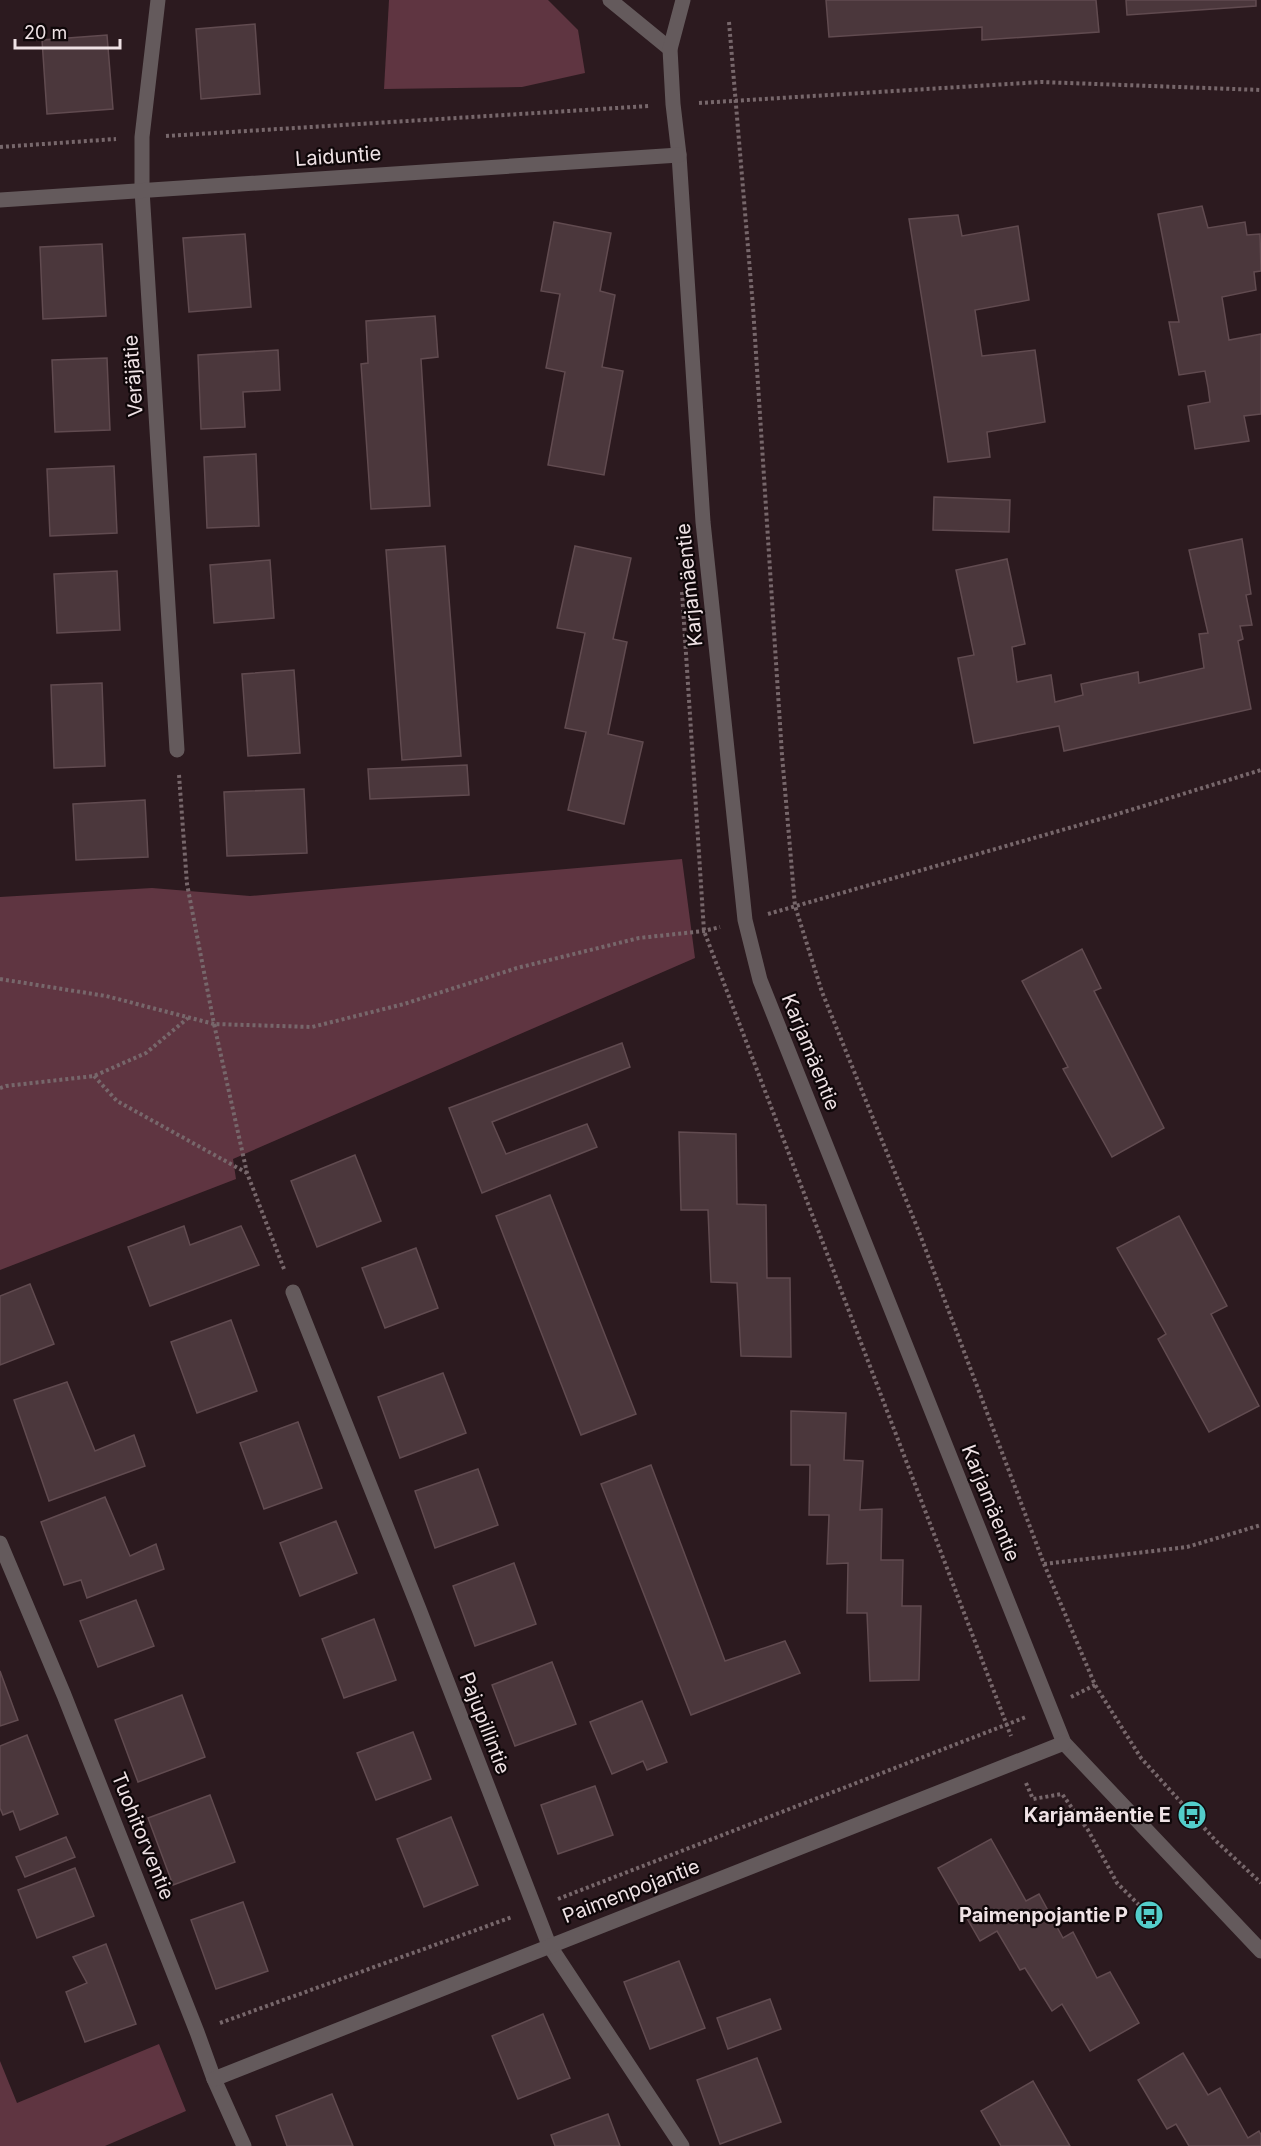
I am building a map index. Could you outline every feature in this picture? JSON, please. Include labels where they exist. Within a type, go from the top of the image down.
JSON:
[{"type":"street","name":"Veräjätie","points":[[158,0],[142,138],[142,190],[177,750]]},
{"type":"street","points":[[610,0],[670,49]]},
{"type":"street","name":"Karjamäentie","points":[[683,0],[670,49],[703,522],[745,920],[760,980],[1064,1743],[1261,1951]]},
{"type":"street","name":"Laiduntie","points":[[0,200],[679,155]]},
{"type":"street","name":"Pajupillintie","points":[[293,1292],[549,1945],[682,2146]]},
{"type":"street","name":"Tuohitorventie","points":[[0,1543],[64,1695],[214,2079],[244,2146]]},
{"type":"street","name":"Paimenpojantie","points":[[214,2079],[1064,1743]]},
{"type":"path","points":[[729,22],[753,307],[782,755],[795,906],[822,992],[919,1232],[1044,1564],[1095,1685],[1141,1758],[1216,1841],[1261,1883]]},
{"type":"path","points":[[0,147],[1041,82],[1261,90]]},
{"type":"path","points":[[177,750],[188,884],[214,1024],[247,1173],[293,1292]]},
{"type":"path","points":[[795,906],[1100,819],[1261,770]]},
{"type":"path","points":[[0,979],[106,996],[214,1024],[312,1027],[404,1004],[517,968],[639,938],[704,931],[1008,1725],[1017,1761],[1033,1799],[1062,1794],[1088,1830],[1117,1883],[1149,1915]]},
{"type":"path","points":[[0,1088],[94,1076],[146,1053],[189,1017]]},
{"type":"path","points":[[94,1076],[117,1101],[247,1173]]},
{"type":"path","points":[[1044,1564],[1187,1547],[1261,1525]]},
{"type":"path","points":[[197,2031],[534,1908],[1008,1725],[1095,1685]]},
{"type":"shaded area","points":[[389,0],[548,0],[578,30],[585,73],[522,87],[384,89]]},
{"type":"shaded area","points":[[682,859],[695,958],[233,1159],[236,1179],[0,1270],[0,897],[152,888],[250,896]]},
{"type":"shaded area","points":[[159,2044],[186,2111],[105,2146],[0,2146],[0,2061],[17,2103]]},
{"type":"building","points":[[826,0],[1096,0],[1099,32],[982,40],[982,27],[829,37]]},
{"type":"building","points":[[1126,0],[1256,0],[1256,6],[1127,15]]},
{"type":"building","points":[[255,24],[260,94],[201,99],[196,29]]},
{"type":"building","points":[[107,35],[113,109],[47,114],[42,40]]},
{"type":"building","points":[[1202,206],[1208,228],[1245,222],[1247,235],[1260,234],[1261,271],[1254,272],[1256,290],[1222,297],[1229,340],[1261,334],[1261,414],[1244,416],[1249,441],[1195,449],[1188,406],[1210,402],[1208,387],[1205,371],[1179,375],[1169,322],[1179,322],[1158,214]]},
{"type":"building","points":[[958,215],[962,236],[1018,226],[1029,300],[975,310],[982,356],[1035,350],[1045,422],[987,432],[990,457],[948,462],[909,219]]},
{"type":"building","points":[[554,222],[611,233],[600,291],[615,295],[602,367],[623,371],[604,475],[548,465],[565,372],[546,368],[560,294],[541,291]]},
{"type":"building","points":[[245,234],[251,307],[189,312],[183,238]]},
{"type":"building","points":[[102,244],[106,316],[43,319],[40,247]]},
{"type":"building","points":[[435,316],[438,357],[421,359],[430,506],[371,509],[361,364],[368,363],[366,321]]},
{"type":"building","points":[[278,350],[280,390],[243,392],[245,427],[201,429],[198,355]]},
{"type":"building","points":[[107,358],[110,430],[55,432],[52,360]]},
{"type":"building","points":[[256,454],[259,526],[207,528],[204,457]]},
{"type":"building","points":[[114,466],[117,533],[50,536],[47,469]]},
{"type":"building","points":[[934,497],[1010,500],[1009,532],[933,530]]},
{"type":"building","points":[[1242,539],[1251,594],[1246,595],[1252,625],[1240,626],[1243,639],[1238,641],[1251,709],[1064,751],[1059,726],[974,743],[958,658],[974,655],[956,570],[1007,559],[1025,644],[1012,647],[1017,682],[1051,675],[1055,702],[1083,695],[1081,684],[1138,672],[1139,683],[1204,668],[1199,634],[1208,633],[1189,550]]},
{"type":"building","points":[[445,546],[461,756],[402,760],[386,550]]},
{"type":"building","points":[[575,546],[631,558],[613,639],[627,642],[608,734],[643,742],[624,824],[568,810],[586,732],[565,728],[585,633],[557,628]]},
{"type":"building","points":[[270,560],[274,618],[214,623],[210,565]]},
{"type":"building","points":[[117,571],[120,630],[57,633],[54,574]]},
{"type":"building","points":[[294,670],[300,753],[248,756],[242,674]]},
{"type":"building","points":[[102,683],[105,766],[54,768],[51,685]]},
{"type":"building","points":[[467,765],[469,795],[370,799],[368,769]]},
{"type":"building","points":[[304,789],[307,853],[227,856],[224,792]]},
{"type":"building","points":[[145,800],[148,857],[76,860],[73,804]]},
{"type":"building","points":[[1082,949],[1101,988],[1094,991],[1164,1128],[1112,1157],[1063,1069],[1068,1067],[1022,981]]},
{"type":"building","points":[[622,1043],[630,1067],[492,1122],[506,1154],[587,1124],[597,1147],[482,1193],[449,1108]]},
{"type":"building","points":[[679,1132],[736,1134],[737,1204],[766,1205],[767,1278],[790,1278],[791,1357],[741,1356],[737,1283],[711,1282],[708,1210],[681,1210]]},
{"type":"building","points":[[355,1155],[381,1221],[317,1247],[291,1181]]},
{"type":"building","points":[[550,1195],[636,1414],[581,1435],[496,1216]]},
{"type":"building","points":[[1179,1216],[1227,1306],[1211,1314],[1259,1406],[1209,1432],[1158,1339],[1166,1334],[1117,1248]]},
{"type":"building","points":[[184,1226],[190,1245],[241,1226],[259,1265],[150,1306],[128,1247]]},
{"type":"building","points":[[416,1248],[438,1308],[385,1328],[362,1268]]},
{"type":"building","points":[[30,1284],[54,1344],[0,1365],[0,1296]]},
{"type":"building","points":[[231,1320],[257,1391],[197,1413],[171,1342]]},
{"type":"building","points":[[443,1373],[466,1433],[400,1458],[378,1397]]},
{"type":"building","points":[[67,1382],[95,1451],[134,1435],[145,1466],[49,1501],[14,1400]]},
{"type":"building","points":[[791,1411],[846,1413],[844,1460],[863,1461],[860,1510],[882,1509],[881,1560],[903,1560],[902,1606],[921,1606],[919,1680],[870,1681],[867,1613],[847,1613],[848,1563],[827,1564],[829,1515],[809,1515],[810,1465],[791,1465]]},
{"type":"building","points":[[298,1422],[322,1488],[264,1509],[240,1443]]},
{"type":"building","points":[[651,1465],[725,1661],[785,1641],[800,1673],[691,1715],[601,1484]]},
{"type":"building","points":[[478,1469],[498,1525],[435,1548],[415,1491]]},
{"type":"building","points":[[105,1497],[130,1556],[156,1544],[164,1569],[87,1598],[81,1580],[64,1585],[41,1522]]},
{"type":"building","points":[[336,1521],[357,1573],[300,1596],[280,1543]]},
{"type":"building","points":[[514,1563],[536,1624],[475,1646],[453,1586]]},
{"type":"building","points":[[136,1600],[154,1646],[98,1667],[80,1621]]},
{"type":"building","points":[[374,1619],[396,1680],[344,1698],[322,1639]]},
{"type":"building","points":[[552,1662],[576,1724],[515,1746],[492,1685]]},
{"type":"building","points":[[0,1671],[18,1720],[0,1726]]},
{"type":"building","points":[[182,1695],[205,1757],[138,1782],[115,1720]]},
{"type":"building","points":[[642,1701],[667,1762],[647,1770],[643,1761],[612,1774],[590,1722]]},
{"type":"building","points":[[413,1732],[431,1779],[376,1800],[357,1753]]},
{"type":"building","points":[[27,1735],[58,1814],[20,1830],[13,1811],[3,1815],[0,1808],[0,1746]]},
{"type":"building","points":[[595,1786],[613,1835],[558,1854],[541,1805]]},
{"type":"building","points":[[210,1795],[235,1862],[173,1885],[148,1818]]},
{"type":"building","points":[[451,1817],[478,1885],[424,1907],[397,1839]]},
{"type":"building","points":[[66,1837],[75,1857],[25,1877],[16,1857]]},
{"type":"building","points":[[991,1839],[1026,1901],[1039,1894],[1063,1938],[1073,1932],[1097,1978],[1110,1972],[1139,2023],[1090,2051],[1062,2004],[1052,2011],[1025,1968],[1020,1970],[997,1931],[980,1941],[938,1868]]},
{"type":"building","points":[[75,1868],[94,1916],[37,1938],[18,1890]]},
{"type":"building","points":[[243,1902],[268,1971],[216,1989],[191,1920]]},
{"type":"building","points":[[106,1944],[136,2024],[85,2042],[66,1992],[87,1983],[73,1957]]},
{"type":"building","points":[[679,1961],[705,2028],[650,2049],[624,1982]]},
{"type":"building","points":[[770,1999],[781,2029],[728,2049],[717,2018]]},
{"type":"building","points":[[543,2014],[570,2078],[518,2099],[492,2036]]},
{"type":"building","points":[[1183,2053],[1208,2095],[1220,2088],[1248,2138],[1259,2131],[1261,2146],[1189,2146],[1176,2124],[1167,2129],[1138,2080]]},
{"type":"building","points":[[757,2058],[781,2122],[720,2144],[697,2080]]},
{"type":"building","points":[[1033,2081],[1070,2146],[1001,2146],[981,2111]]},
{"type":"building","points":[[332,2094],[353,2146],[287,2146],[276,2116]]},
{"type":"building","points":[[608,2114],[620,2146],[555,2146],[551,2135]]},
{"type":"place","name":"Karjamäentie E","points":[[1192,1815]]},
{"type":"place","name":"Paimenpojantie P","points":[[1149,1915]]}]
